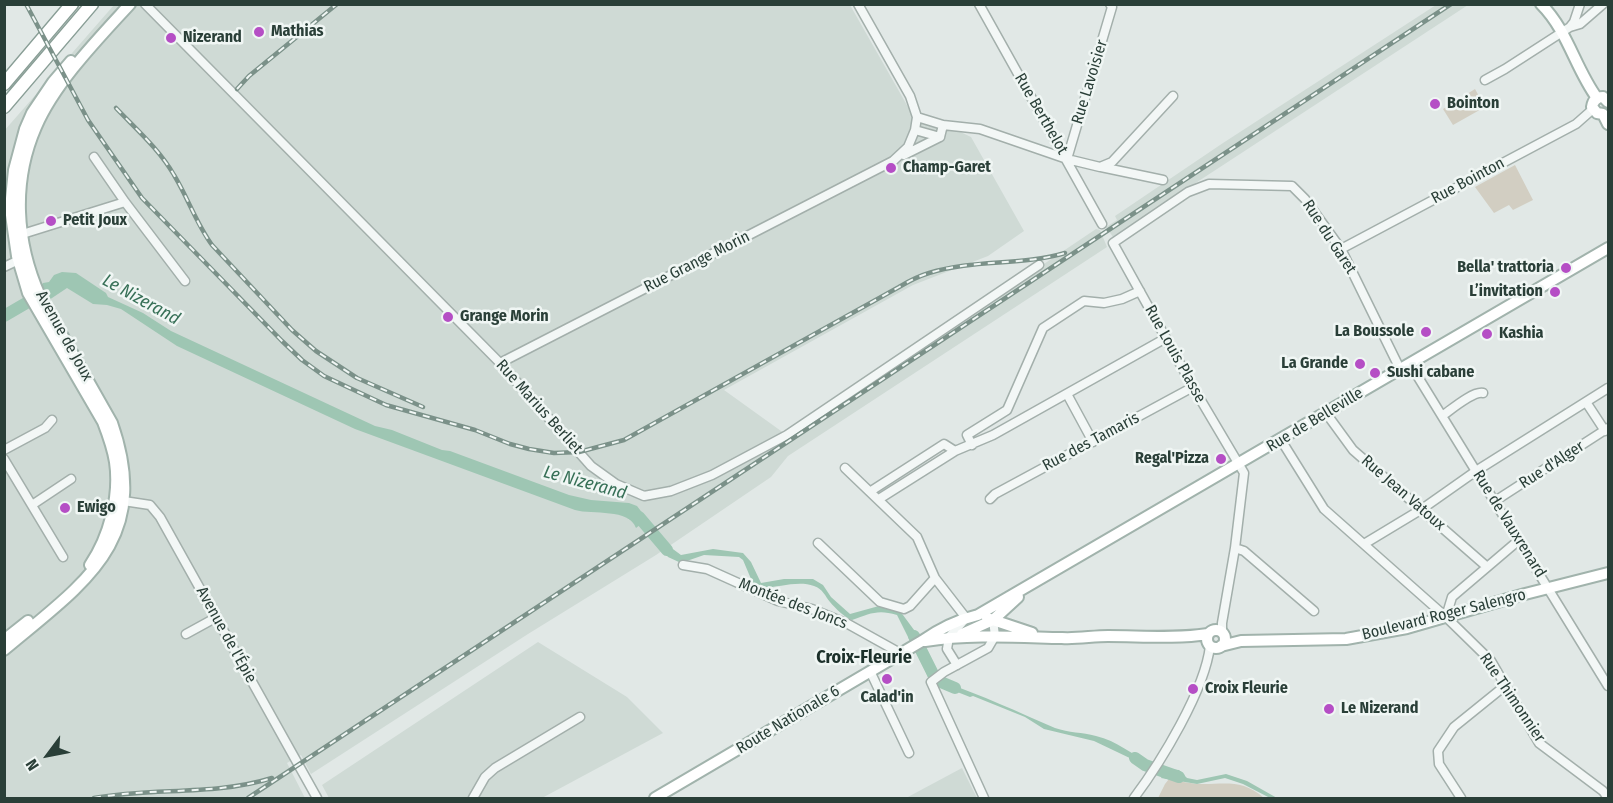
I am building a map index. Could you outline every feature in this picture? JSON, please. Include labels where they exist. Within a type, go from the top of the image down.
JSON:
[{"type":"highway","points":[[4,84],[72,4]]},
{"type":"highway","points":[[4,107],[92,4]]},
{"type":"main road","name":"Avenue de Joux","points":[[4,651],[72,594],[96,568],[113,541],[125,471],[119,443],[112,423],[32,291],[10,208],[11,190],[25,129],[32,113],[53,82],[120,4]]},
{"type":"main road","name":"Avenue de Joux","points":[[18,235],[19,189],[35,127],[67,76],[130,4]]},
{"type":"main road","points":[[1541,4],[1566,30],[1588,85],[1605,107]]},
{"type":"main road","name":"Rue de Belleville","points":[[1239,464],[1608,248]]},
{"type":"main road","name":"Route Nationale 6","points":[[655,798],[935,632],[978,615],[1239,464]]},
{"type":"main road","name":"Avenue de Joux","points":[[4,640],[84,574],[102,542],[119,500]]},
{"type":"main road","name":"Boulevard Roger Salengro","points":[[952,637],[1216,637],[1241,641],[1346,639],[1407,628],[1608,573]]},
{"type":"main road","name":"Route Nationale 6","points":[[922,641],[952,637],[993,620],[1038,580]]},
{"type":"main road","name":"Boulevard Roger Salengro","points":[[978,615],[1044,636]]},
{"type":"street","name":"Rue Marius Berliet","points":[[145,4],[500,363],[591,466],[616,484],[644,496],[671,491],[712,475],[787,435],[1039,265]]},
{"type":"street","points":[[858,4],[910,96],[917,117],[915,130],[940,137],[943,125]]},
{"type":"street","name":"Rue Berthelot","points":[[979,4],[1102,224]]},
{"type":"street","name":"Rue Lavoisier","points":[[1067,159],[1112,7],[1110,4]]},
{"type":"street","points":[[1566,30],[1574,22],[1580,4]]},
{"type":"street","points":[[1485,80],[1566,30],[1580,24],[1603,4]]},
{"type":"street","points":[[1100,167],[1112,162],[1173,96]]},
{"type":"street","name":"Rue Bointon","points":[[1341,249],[1605,107]]},
{"type":"street","points":[[917,117],[943,125],[980,129],[1067,159],[1163,180]]},
{"type":"street","name":"Rue Grange Morin","points":[[893,161],[908,147],[915,130]]},
{"type":"street","name":"Rue Grange Morin","points":[[500,363],[940,137]]},
{"type":"street","points":[[94,157],[185,282]]},
{"type":"street","name":"Rue du Garet","points":[[1113,243],[1188,192],[1209,184],[1292,186],[1305,199],[1341,249],[1371,307],[1372,316],[1405,367]]},
{"type":"street","points":[[18,235],[125,202]]},
{"type":"street","name":"Rue Louis Plasse","points":[[1113,243],[1193,387],[1239,464]]},
{"type":"street","points":[[4,267],[22,258]]},
{"type":"street","points":[[972,445],[967,435],[1007,410],[1043,328],[1084,302],[1104,303],[1122,299],[1140,291]]},
{"type":"street","points":[[879,499],[955,451],[972,445],[1166,338]]},
{"type":"street","name":"Rue de Vauxrenard","points":[[1405,367],[1442,416],[1608,686]]},
{"type":"street","name":"Rue des Tamaris","points":[[990,499],[1193,387]]},
{"type":"street","points":[[1364,544],[1608,388]]},
{"type":"street","points":[[1442,416],[1471,395],[1477,392],[1483,393]]},
{"type":"street","points":[[1067,394],[1092,442]]},
{"type":"street","points":[[1586,402],[1607,429]]},
{"type":"street","name":"Rue Jean Vatoux","points":[[1326,413],[1353,450],[1486,566]]},
{"type":"street","points":[[4,450],[45,428],[52,420]]},
{"type":"street","name":"Rue d'Alger","points":[[1495,501],[1607,429]]},
{"type":"street","name":"Rue Thimonnier","points":[[1281,440],[1324,509],[1446,617],[1491,661],[1539,743],[1607,792]]},
{"type":"street","points":[[871,491],[944,444],[955,451]]},
{"type":"street","points":[[4,459],[63,557]]},
{"type":"street","points":[[1134,798],[1160,761],[1199,684],[1216,637],[1235,548],[1244,472],[1239,464]]},
{"type":"street","points":[[845,468],[917,537],[935,578],[966,618],[952,637],[947,649],[957,665]]},
{"type":"street","points":[[32,505],[71,479]]},
{"type":"street","name":"Avenue de l'Épie","points":[[119,500],[150,505],[160,517],[317,798]]},
{"type":"street","points":[[1446,617],[1452,597],[1519,540]]},
{"type":"street","points":[[818,543],[879,602],[904,609],[910,606],[935,578]]},
{"type":"street","points":[[1235,548],[1244,551],[1314,611]]},
{"type":"street","name":"Montée des Joncs","points":[[683,565],[707,569],[778,601],[812,609],[848,624],[900,653]]},
{"type":"street","points":[[186,634],[217,617]]},
{"type":"street","points":[[984,798],[931,682],[944,672],[988,648],[995,636],[993,620]]},
{"type":"street","points":[[870,671],[909,753]]},
{"type":"street","points":[[1461,798],[1439,764],[1437,752],[1454,727],[1506,685]]},
{"type":"street","points":[[473,798],[485,777],[495,768],[580,717]]},
{"type":"shaded area","points":[[114,5],[850,5],[908,107],[971,137],[1024,231],[988,256],[913,285],[724,390],[788,436],[1096,229],[1100,230],[1107,247],[788,456],[771,477],[656,555],[528,634],[311,774],[301,755],[287,763],[305,798],[5,798],[4,131]]},
{"type":"shaded area","points":[[1436,5],[1468,5],[1113,237],[1106,227],[1117,220],[1115,216],[1223,143]]},
{"type":"shaded area","points":[[1475,89],[1485,107],[1453,125],[1443,109]]},
{"type":"shaded area","points":[[1515,165],[1533,200],[1513,210],[1509,205],[1494,213],[1475,187]]},
{"type":"shaded area","points":[[62,272],[76,273],[106,293],[108,297],[143,313],[171,331],[375,426],[392,430],[569,495],[591,500],[629,503],[637,506],[650,523],[641,524],[636,528],[626,517],[575,510],[355,429],[177,346],[121,309],[93,304],[67,288],[46,302],[38,291],[43,283],[49,282],[54,275]]},
{"type":"shaded area","points":[[658,538],[681,555],[713,549],[743,553],[751,562],[761,583],[784,579],[813,579],[823,585],[831,597],[850,614],[879,606],[900,611],[920,638],[911,643],[897,615],[890,613],[879,612],[849,619],[830,602],[822,591],[814,586],[798,584],[767,588],[754,586],[743,560],[739,557],[704,555],[681,563],[668,557],[655,541]]},
{"type":"shaded area","points":[[538,642],[627,697],[663,733],[542,798],[329,798],[322,785]]},
{"type":"shaded area","points":[[926,652],[936,672],[928,677],[919,656]]},
{"type":"shaded area","points":[[942,679],[943,682],[1055,728],[1111,741],[1149,764],[1147,769],[1136,761],[1094,741],[1044,729],[1025,717],[942,686],[937,683]]},
{"type":"shaded area","points":[[962,768],[977,798],[906,798]]},
{"type":"shaded area","points":[[1166,769],[1179,770],[1187,778],[1197,780],[1226,774],[1247,781],[1277,798],[1270,798],[1243,784],[1225,778],[1197,784],[1161,778]]},
{"type":"shaded area","points":[[1169,779],[1197,784],[1240,785],[1264,798],[1158,798]]},
{"type":"waterway","name":"Le Nizerand","points":[[4,316],[40,295]]},
{"type":"waterway","name":"Le Nizerand","points":[[632,514],[639,517],[667,550]]},
{"type":"waterway","name":"Le Nizerand","points":[[914,636],[936,680],[955,688]]},
{"type":"waterway","name":"Le Nizerand","points":[[1135,758],[1145,765],[1179,777]]},
{"type":"railway","points":[[26,4],[88,120],[142,198],[302,360],[324,376],[386,405],[475,430],[529,449],[554,453],[579,452],[624,440],[925,274],[963,266],[1031,260],[1065,253]]},
{"type":"railway","points":[[237,89],[249,76],[337,4]]},
{"type":"railway","points":[[248,798],[1451,4]]},
{"type":"railway","points":[[116,108],[162,157],[212,245],[292,330],[316,351],[357,378],[423,407]]},
{"type":"railway","points":[[94,798],[228,787],[272,778]]},
{"type":"place","name":"Mathias","points":[[259,32]]},
{"type":"place","name":"Nizerand","points":[[171,38]]},
{"type":"place","name":"Bointon","points":[[1435,104]]},
{"type":"place","name":"Champ-Garet","points":[[891,168]]},
{"type":"place","name":"Petit Joux","points":[[51,221]]},
{"type":"place","name":"Bella' trattoria","points":[[1566,268]]},
{"type":"place","name":"L’invitation","points":[[1555,292]]},
{"type":"place","name":"Grange Morin","points":[[448,317]]},
{"type":"place","name":"La Boussole","points":[[1426,332]]},
{"type":"place","name":"Kashia","points":[[1487,334]]},
{"type":"place","name":"La Grande","points":[[1360,364]]},
{"type":"place","name":"Sushi cabane","points":[[1375,373]]},
{"type":"place","name":"Regal'Pizza","points":[[1221,459]]},
{"type":"place","name":"Ewigo","points":[[65,508]]},
{"type":"place","name":"Calad'in","points":[[887,679]]},
{"type":"place","name":"Croix Fleurie","points":[[1193,689]]},
{"type":"place","name":"Le Nizerand","points":[[1329,709]]},
{"type":"district","name":"Croix-Fleurie","points":[[864,658]]}]
